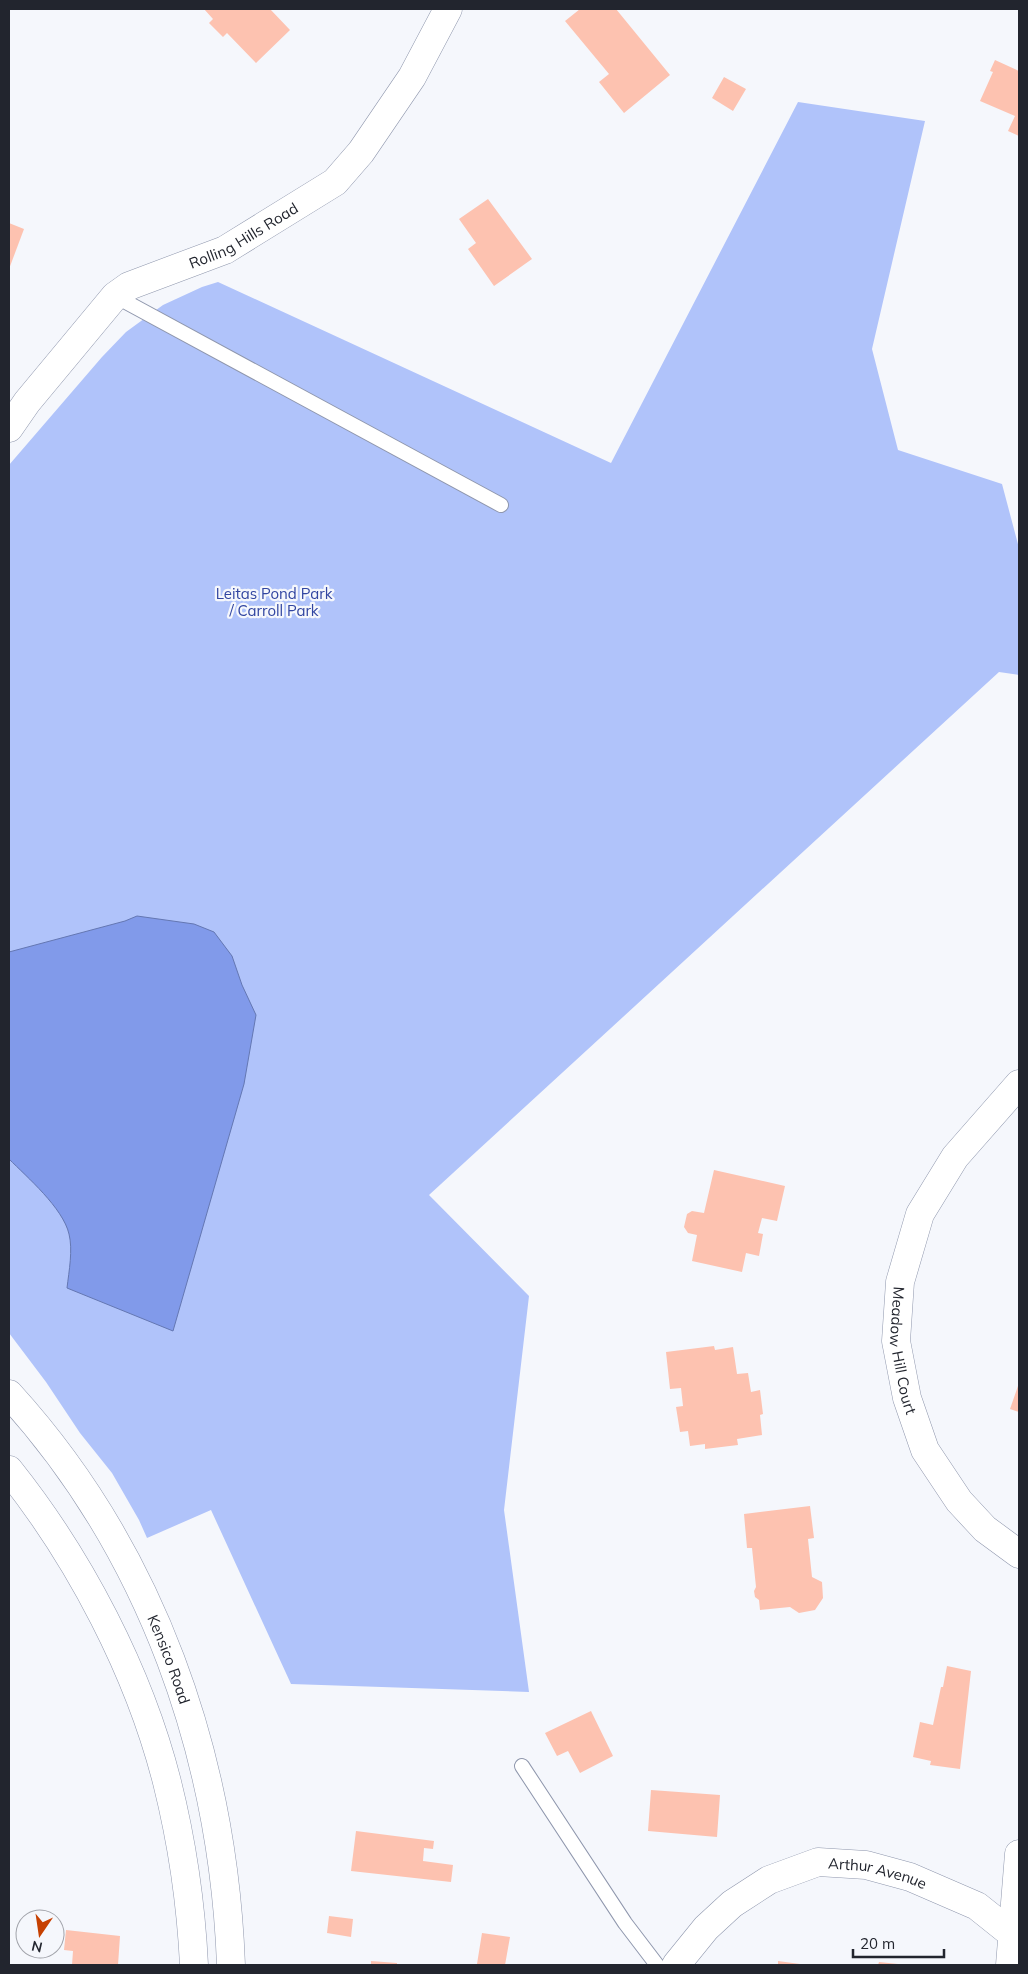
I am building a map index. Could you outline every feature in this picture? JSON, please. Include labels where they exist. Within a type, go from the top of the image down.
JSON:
[{"type":"street","name":"Rolling Hills Road","points":[[9,428],[27,402],[115,296],[129,286],[225,250],[335,182],[361,152],[412,77],[448,9]]},
{"type":"street","name":"Meadow Hill Court","points":[[1019,1084],[955,1156],[920,1214],[900,1282],[896,1341],[907,1398],[925,1450],[959,1501],[985,1529],[1019,1554]]},
{"type":"street","name":"Kensico Road","points":[[9,1394],[77,1481],[104,1524],[134,1578],[174,1666],[196,1733],[213,1800],[224,1869],[232,1965]]},
{"type":"street","points":[[9,1470],[52,1530],[87,1587],[120,1653],[146,1717],[167,1782],[181,1850],[191,1924],[194,1965]]},
{"type":"street","points":[[1010,1965],[1019,1854]]},
{"type":"street","name":"Arthur Avenue","points":[[676,1965],[706,1928],[732,1904],[768,1880],[818,1862],[866,1865],[910,1877],[978,1906],[1012,1934]]},
{"type":"lane","points":[[115,296],[502,505]]},
{"type":"lane","points":[[522,1766],[625,1923],[656,1965]]},
{"type":"green space","name":"Leitas Pond Park / Carroll Park","points":[[798,102],[925,121],[872,349],[898,450],[1002,484],[1019,548],[1019,675],[999,672],[429,1195],[529,1296],[504,1510],[529,1692],[291,1684],[211,1510],[147,1538],[112,1473],[80,1433],[46,1382],[9,1333],[9,465],[102,357],[126,332],[163,305],[202,287],[218,282],[611,463]]},
{"type":"shaded area","points":[[137,916],[194,924],[214,932],[232,956],[242,985],[256,1015],[244,1084],[173,1331],[67,1288],[71,1247],[65,1224],[60,1214],[44,1194],[9,1159],[9,952],[125,921]]},
{"type":"building","points":[[204,9],[270,9],[290,30],[256,63],[227,33],[223,37],[209,23],[213,19]]},
{"type":"building","points":[[580,9],[616,9],[670,75],[624,113],[599,82],[609,74],[565,21]]},
{"type":"building","points":[[995,60],[1019,71],[1019,136],[1008,131],[1015,116],[980,101],[993,72],[990,71]]},
{"type":"building","points":[[724,77],[746,89],[733,111],[712,98]]},
{"type":"building","points":[[488,199],[532,259],[494,286],[468,249],[476,243],[459,219]]},
{"type":"building","points":[[9,223],[24,229],[9,269]]},
{"type":"building","points":[[714,1170],[785,1186],[777,1221],[762,1218],[758,1233],[763,1234],[759,1256],[746,1253],[742,1272],[692,1261],[697,1235],[688,1233],[684,1227],[687,1214],[692,1211],[704,1213]]},
{"type":"building","points":[[714,1346],[715,1350],[733,1347],[737,1374],[748,1373],[751,1392],[760,1390],[763,1414],[760,1415],[762,1435],[737,1439],[738,1445],[705,1449],[705,1444],[690,1446],[688,1431],[680,1432],[676,1407],[683,1406],[681,1388],[670,1389],[666,1352]]},
{"type":"building","points":[[1019,1383],[1019,1412],[1010,1409]]},
{"type":"building","points":[[810,1506],[814,1538],[808,1539],[812,1577],[822,1582],[823,1598],[815,1610],[799,1613],[790,1607],[760,1610],[759,1600],[755,1597],[754,1591],[756,1587],[752,1548],[747,1548],[744,1514]]},
{"type":"building","points":[[947,1666],[971,1671],[960,1769],[930,1765],[931,1761],[913,1757],[920,1722],[933,1725]]},
{"type":"building","points":[[591,1711],[613,1756],[580,1773],[568,1751],[557,1756],[545,1733]]},
{"type":"building","points":[[651,1790],[720,1795],[717,1837],[648,1831]]},
{"type":"building","points":[[356,1831],[434,1841],[433,1849],[424,1848],[423,1861],[453,1865],[451,1882],[351,1871]]},
{"type":"building","points":[[329,1916],[353,1919],[351,1937],[327,1933]]},
{"type":"building","points":[[66,1930],[120,1936],[118,1965],[72,1965],[73,1951],[65,1950]]},
{"type":"building","points":[[482,1933],[510,1937],[505,1965],[477,1964]]},
{"type":"building","points":[[371,1961],[397,1963],[397,1965],[371,1965]]},
{"type":"building","points":[[778,1961],[800,1964],[800,1965],[778,1965]]},
{"type":"building","points":[[879,1962],[898,1964],[898,1965],[878,1965]]}]
